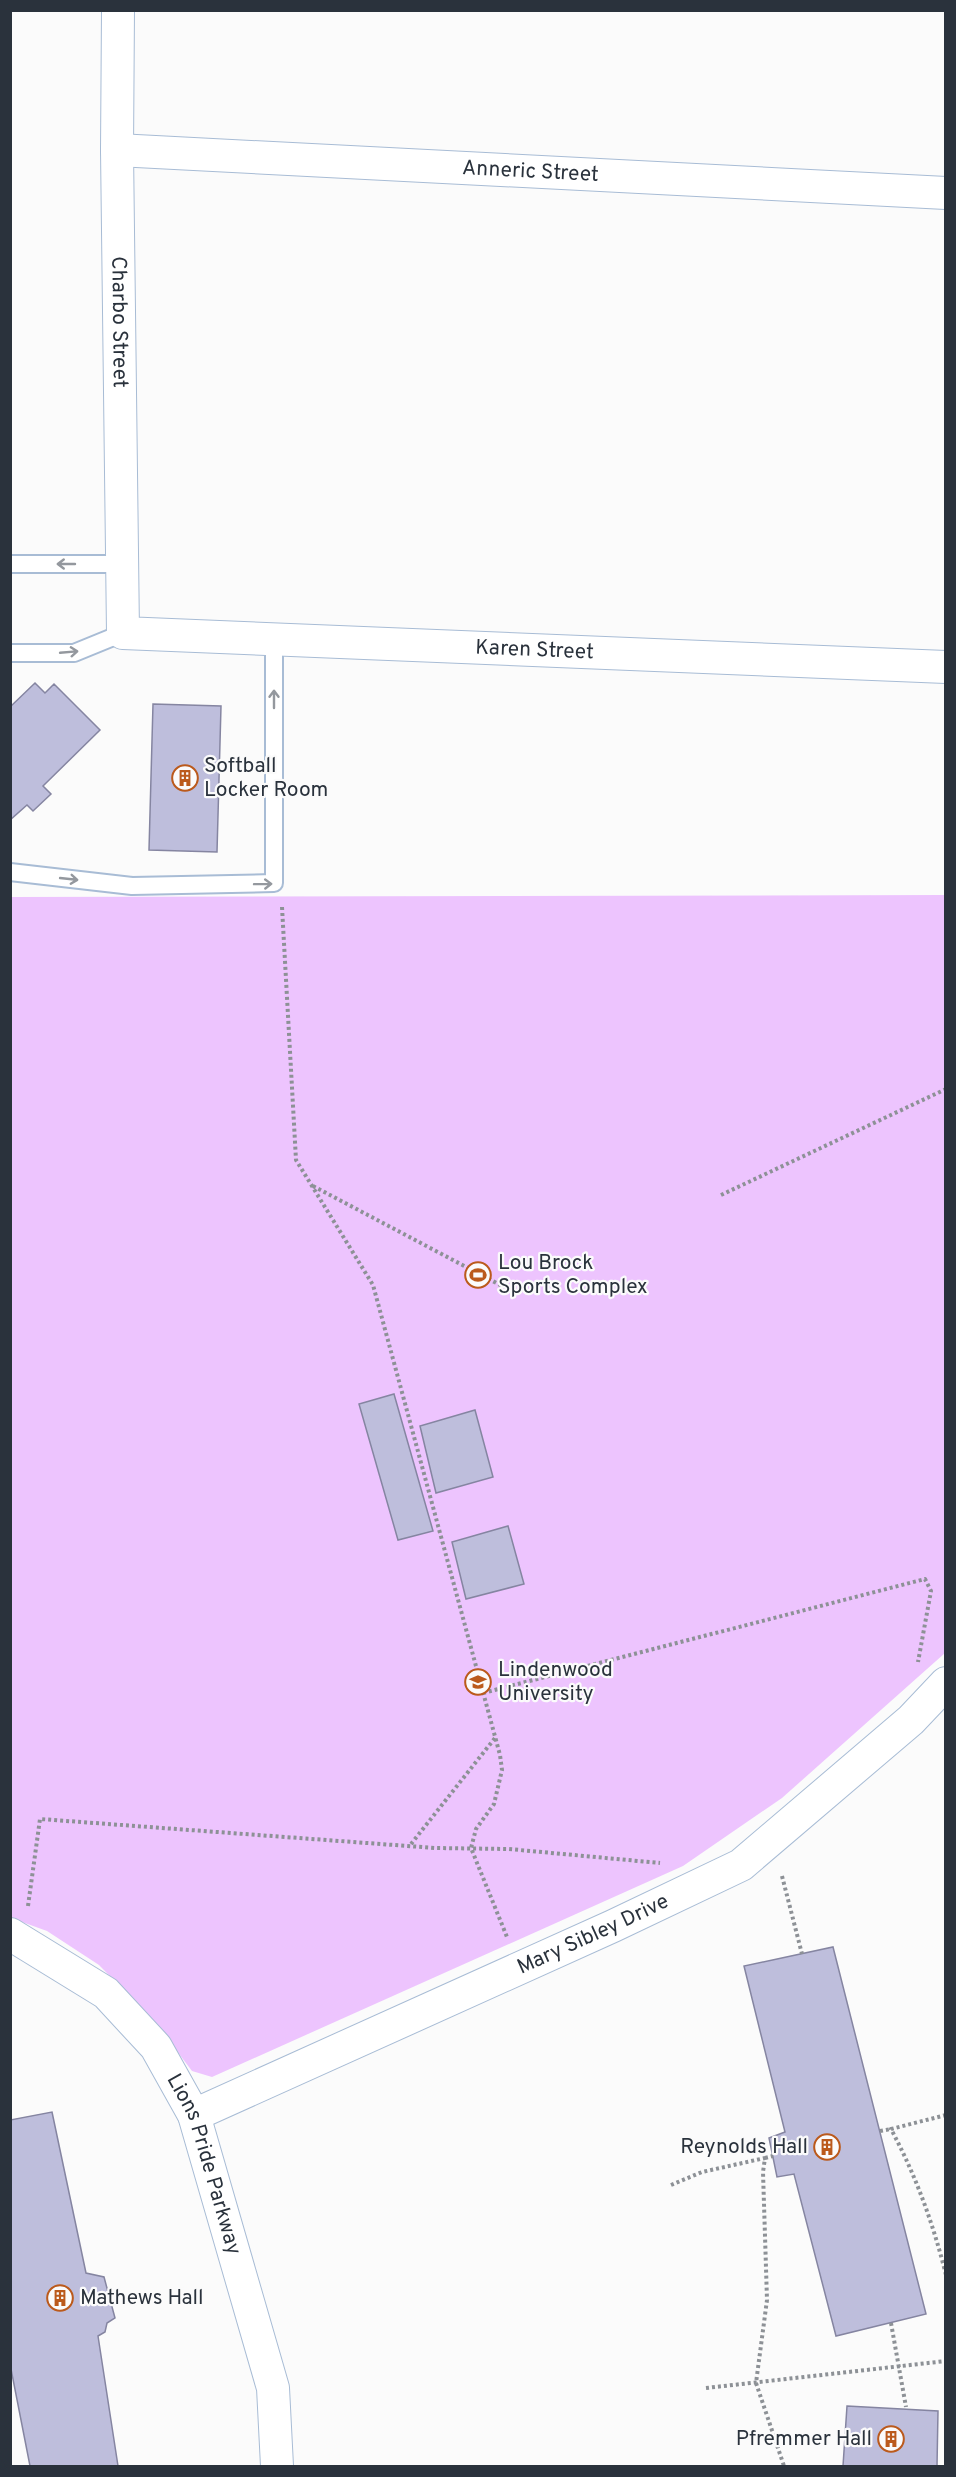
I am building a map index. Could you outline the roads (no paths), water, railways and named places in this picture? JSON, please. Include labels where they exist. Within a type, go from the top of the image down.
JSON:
[{"type":"street","name":"Charbo Street","points":[[118,10],[117,150],[123,633]]},
{"type":"street","name":"Anneric Street","points":[[117,150],[945,193]]},
{"type":"street","name":"Karen Street","points":[[123,633],[945,667]]},
{"type":"street","name":"Mary Sibley Drive","points":[[194,2115],[613,1926],[741,1864],[911,1720],[945,1683]]},
{"type":"street","name":"Lions Pride Parkway","points":[[17,1938],[106,1993],[156,2047],[194,2115],[273,2388],[277,2466]]},
{"type":"lane","points":[[10,564],[122,564]]},
{"type":"lane","points":[[10,653],[74,653],[123,633]]},
{"type":"lane","points":[[10,872],[132,886],[274,883],[274,639]]},
{"type":"place","name":"Softball Locker Room","points":[[185,778]]},
{"type":"place","name":"Lou Brock Sports Complex","points":[[478,1275]]},
{"type":"place","name":"Lindenwood University","points":[[478,1682]]},
{"type":"place","name":"Reynolds Hall","points":[[827,2147]]},
{"type":"place","name":"Mathews Hall","points":[[60,2298]]},
{"type":"place","name":"Pfremmer Hall","points":[[891,2439]]}]
